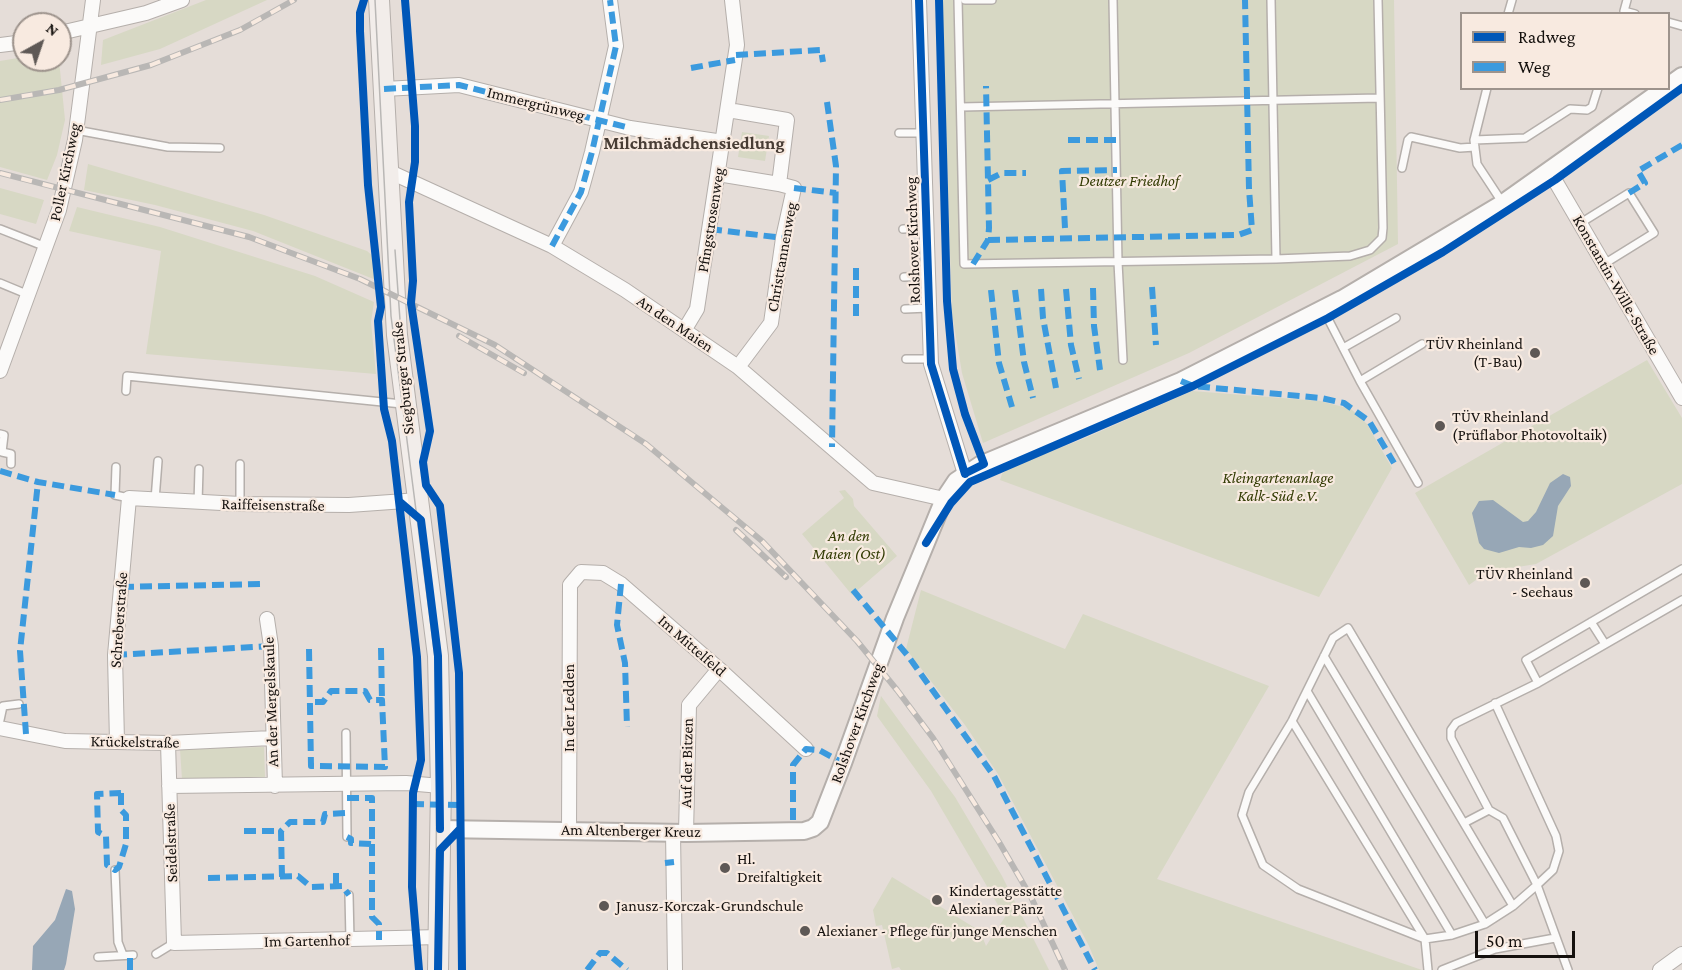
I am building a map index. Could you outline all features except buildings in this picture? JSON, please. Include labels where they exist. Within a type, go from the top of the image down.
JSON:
[{"type":"main road","name":"Siegburger Straße","points":[[379,0],[390,236],[405,405],[438,656],[441,786],[438,970]]},
{"type":"street","name":"Poller Kirchweg","points":[[0,371],[59,210],[76,130],[93,0]]},
{"type":"street","points":[[72,30],[146,13],[182,0]]},
{"type":"street","points":[[552,246],[581,192],[616,46],[610,0]]},
{"type":"street","name":"Pfingstrosenweg","points":[[685,329],[697,309],[728,110],[737,45],[732,0]]},
{"type":"street","name":"Rolshover Kirchweg","points":[[819,822],[895,618],[944,499],[956,481],[965,474],[941,402],[931,359],[919,0]]},
{"type":"street","name":"Immergrünweg","points":[[384,89],[459,85],[630,128],[723,142]]},
{"type":"street","points":[[965,474],[1181,381],[1323,309],[1503,203],[1550,172],[1663,90]]},
{"type":"street","points":[[728,110],[787,120],[779,184]]},
{"type":"street","name":"An den Maien","points":[[388,171],[552,246],[685,329],[738,368],[873,483],[944,499]]},
{"type":"street","name":"Konstantin-Wille-Straße","points":[[1550,172],[1682,398]]},
{"type":"street","name":"Christtannenweg","points":[[718,174],[794,188],[783,238],[771,323],[738,368]]},
{"type":"street","name":"Raiffeisenstraße","points":[[129,498],[198,503],[349,505],[418,500]]},
{"type":"street","name":"Schreberstraße","points":[[117,742],[115,655],[129,498]]},
{"type":"street","name":"Im Mittelfeld","points":[[570,585],[581,572],[603,573],[621,584],[806,749]]},
{"type":"street","name":"In der Ledden","points":[[569,831],[570,585]]},
{"type":"street","name":"An der Mergelskaule","points":[[267,619],[271,646],[274,786]]},
{"type":"street","name":"Auf der Bitzen","points":[[676,970],[680,832],[689,705],[719,669]]},
{"type":"street","name":"Krückelstraße","points":[[0,728],[65,741],[168,743],[272,738]]},
{"type":"street","name":"Seidelstraße","points":[[168,743],[174,943]]},
{"type":"street","points":[[169,786],[406,783],[441,786]]},
{"type":"street","name":"Am Altenberger Kreuz","points":[[440,830],[804,831],[819,822]]},
{"type":"street","name":"Im Gartenhof","points":[[174,943],[440,937]]},
{"type":"street","points":[[1660,970],[1682,954]]},
{"type":"lane","points":[[958,0],[964,264],[1350,256],[1377,246],[1383,228],[1378,0]]},
{"type":"lane","points":[[966,0],[992,0]]},
{"type":"lane","points":[[1113,0],[1117,102],[1118,262],[1124,360]]},
{"type":"lane","points":[[1271,0],[1276,259]]},
{"type":"lane","points":[[1623,12],[1627,0]]},
{"type":"lane","points":[[1487,90],[1474,143],[1477,164],[1503,203]]},
{"type":"lane","points":[[1402,168],[1408,140],[1411,137],[1460,148],[1474,143],[1525,138],[1570,109],[1587,110],[1592,107],[1597,90]]},
{"type":"lane","points":[[961,107],[1379,98]]},
{"type":"lane","points":[[76,130],[168,147],[220,148]]},
{"type":"lane","points":[[899,134],[922,133]]},
{"type":"lane","points":[[1580,224],[1629,193],[1654,233],[1603,265]]},
{"type":"lane","points":[[903,228],[925,228]]},
{"type":"lane","points":[[0,229],[46,247]]},
{"type":"lane","points":[[904,277],[927,276]]},
{"type":"lane","points":[[0,283],[29,295]]},
{"type":"lane","points":[[905,309],[929,308]]},
{"type":"lane","points":[[1323,309],[1360,381],[1418,483]]},
{"type":"lane","points":[[1343,348],[1396,318]]},
{"type":"lane","points":[[1360,381],[1422,344]]},
{"type":"lane","points":[[906,359],[931,359]]},
{"type":"lane","points":[[126,391],[127,376],[405,405]]},
{"type":"lane","points":[[0,434],[4,435],[2,452],[11,454],[11,464]]},
{"type":"lane","points":[[155,500],[158,461]]},
{"type":"lane","points":[[240,464],[240,504]]},
{"type":"lane","points":[[116,467],[115,495],[129,498]]},
{"type":"lane","points":[[198,503],[199,469]]},
{"type":"lane","points":[[1538,683],[1526,660],[1682,569]]},
{"type":"lane","points":[[1568,970],[1537,885],[1503,818],[1489,810],[1451,738],[1451,730],[1456,723],[1538,683],[1682,600]]},
{"type":"lane","points":[[1591,622],[1605,645]]},
{"type":"lane","points":[[1495,703],[1556,836],[1559,851],[1553,870],[1513,906],[1485,924],[1452,935],[1425,939],[1298,889],[1263,865],[1242,815],[1249,792],[1292,721],[1334,638],[1348,628],[1513,906]]},
{"type":"lane","points":[[1324,656],[1485,924]]},
{"type":"lane","points":[[1307,691],[1452,935]]},
{"type":"lane","points":[[0,720],[3,706],[19,704]]},
{"type":"lane","points":[[1292,721],[1425,939],[1428,970]]},
{"type":"lane","points":[[346,733],[347,837]]},
{"type":"lane","points":[[1464,823],[1489,810]]},
{"type":"lane","points":[[115,870],[118,942],[123,955]]},
{"type":"lane","points":[[349,895],[350,940]]},
{"type":"lane","points":[[1442,970],[1495,949],[1555,938]]},
{"type":"lane","points":[[156,954],[174,943]]},
{"type":"lane","points":[[98,957],[133,955]]},
{"type":"green space","points":[[206,0],[267,0],[160,49],[101,65],[103,40]]},
{"type":"green space","name":"Deutzer Friedhof","points":[[942,0],[1394,0],[1398,244],[1189,353],[983,443],[962,373],[952,313]]},
{"type":"green space","points":[[12,59],[12,72],[60,72],[65,120],[57,155],[47,180],[0,167],[0,61]]},
{"type":"green space","points":[[742,132],[769,136],[765,161],[738,157]]},
{"type":"green space","points":[[88,164],[264,215],[367,251],[374,257],[376,280],[253,231],[155,205],[84,190]]},
{"type":"green space","points":[[0,188],[44,200],[36,224],[0,214]]},
{"type":"green space","points":[[77,207],[160,227],[315,276],[374,302],[371,322],[376,374],[146,354],[161,251],[69,231]]},
{"type":"green space","points":[[1647,360],[1682,418],[1682,484],[1536,564],[1487,572],[1469,585],[1415,493]]},
{"type":"green space","name":"Kleingartenanlage Kalk-Süd e.V.","points":[[1192,391],[1320,401],[1351,409],[1367,424],[1392,468],[1319,597],[1000,480],[1008,468],[1083,439]]},
{"type":"green space","name":"An den Maien (Ost)","points":[[845,490],[853,499],[854,506],[897,556],[852,595],[802,534],[844,498],[839,491]]},
{"type":"green space","points":[[921,590],[1065,649],[1083,614],[1269,686],[1157,879],[1422,970],[1099,970],[1089,946],[998,774],[965,725],[906,649]]},
{"type":"green space","points":[[881,696],[955,797],[1002,876],[1049,970],[901,970],[899,967],[892,969],[882,925],[876,926],[873,910],[892,877],[980,931],[986,946],[1005,917],[931,791],[877,716]]},
{"type":"green space","points":[[264,747],[265,777],[182,779],[180,749]]},
{"type":"water","points":[[1563,474],[1570,477],[1571,486],[1558,506],[1553,536],[1543,545],[1531,548],[1519,547],[1499,553],[1484,549],[1479,543],[1472,513],[1479,501],[1493,500],[1523,522],[1528,521],[1536,512],[1550,483]]},
{"type":"water","points":[[66,889],[72,891],[75,909],[64,970],[32,970],[33,946],[55,920]]},
{"type":"tram line","points":[[375,0],[391,316],[435,658],[437,766],[435,970]]},
{"type":"tram line","points":[[395,250],[401,334]]},
{"type":"railway","points":[[0,100],[59,90],[151,65],[240,30],[294,0]]},
{"type":"railway","points":[[0,173],[249,237],[360,279],[495,345],[646,444],[762,541],[857,641],[897,690],[933,738],[999,842],[1031,897],[1065,970]]},
{"type":"railway","points":[[459,336],[524,373]]},
{"type":"railway","points":[[736,530],[786,577]]},
{"type":"marked path","points":[[552,246],[581,192],[592,152],[616,46],[610,0]]},
{"type":"marked path","points":[[988,240],[1238,235],[1252,230],[1245,0]]},
{"type":"marked path","points":[[736,55],[821,50],[823,62]]},
{"type":"marked path","points":[[691,68],[735,60]]},
{"type":"marked path","points":[[384,89],[459,85],[630,128]]},
{"type":"marked path","points":[[973,264],[988,240],[989,228],[986,86]]},
{"type":"marked path","points":[[827,102],[836,166],[832,447]]},
{"type":"marked path","points":[[1068,140],[1117,140]]},
{"type":"marked path","points":[[1629,193],[1645,183],[1638,171],[1682,145]]},
{"type":"marked path","points":[[1065,228],[1062,171],[1117,170]]},
{"type":"marked path","points":[[988,180],[1002,173],[1026,173]]},
{"type":"marked path","points":[[794,188],[836,193]]},
{"type":"marked path","points":[[710,229],[783,238]]},
{"type":"marked path","points":[[856,268],[856,319]]},
{"type":"marked path","points":[[1152,287],[1156,345]]},
{"type":"marked path","points":[[1093,288],[1094,326],[1100,370]]},
{"type":"marked path","points":[[1041,289],[1043,318],[1056,388]]},
{"type":"marked path","points":[[1066,289],[1071,345],[1079,379]]},
{"type":"marked path","points":[[991,290],[999,363],[1012,407]]},
{"type":"marked path","points":[[1015,290],[1024,362],[1033,398]]},
{"type":"marked path","points":[[1181,381],[1193,386],[1321,398],[1344,403],[1369,421],[1394,463]]},
{"type":"marked path","points":[[0,471],[38,482],[115,495]]},
{"type":"marked path","points":[[26,734],[20,651],[38,482]]},
{"type":"marked path","points":[[122,587],[263,584]]},
{"type":"marked path","points":[[621,584],[617,625],[625,663],[627,727]]},
{"type":"marked path","points":[[853,590],[908,656],[994,776],[1095,970]]},
{"type":"marked path","points":[[115,655],[271,646]]},
{"type":"marked path","points":[[381,648],[382,700]]},
{"type":"marked path","points":[[309,649],[311,766],[385,767],[382,700],[370,700],[365,691],[331,691],[323,702],[310,702]]},
{"type":"marked path","points":[[793,820],[793,765],[806,749],[819,750],[843,763]]},
{"type":"marked path","points":[[121,793],[121,810],[126,815],[126,844],[119,867],[115,870],[107,865],[106,836],[98,832],[97,794],[121,793]]},
{"type":"marked path","points":[[347,798],[372,798],[372,844],[351,843],[351,839],[347,837]]},
{"type":"marked path","points":[[412,804],[459,805]]},
{"type":"marked path","points":[[282,877],[281,831],[290,822],[323,822],[325,814],[347,813]]},
{"type":"marked path","points":[[244,831],[281,831]]},
{"type":"marked path","points":[[372,844],[372,917],[379,924],[379,940]]},
{"type":"marked path","points":[[665,863],[674,862]]},
{"type":"marked path","points":[[336,873],[336,886]]},
{"type":"marked path","points":[[208,878],[298,876],[311,887],[342,886],[349,895]]},
{"type":"marked path","points":[[587,970],[600,953],[607,953],[627,970]]},
{"type":"marked path","points":[[130,955],[130,970]]},
{"type":"cycle path","points":[[364,0],[360,13],[360,31],[368,185],[381,307],[378,321],[384,409],[392,441],[417,657],[421,760],[413,793],[412,887],[419,970]]},
{"type":"cycle path","points":[[405,0],[415,126],[415,162],[409,202],[413,281],[411,303],[430,431],[423,462],[426,485],[440,506],[459,673],[462,970]]},
{"type":"cycle path","points":[[919,0],[931,364],[965,474]]},
{"type":"cycle path","points":[[939,0],[947,301],[953,369],[965,414],[984,464],[968,472]]},
{"type":"cycle path","points":[[926,543],[951,503],[970,482],[1193,386],[1328,318],[1443,252],[1555,180],[1682,88]]},
{"type":"cycle path","points":[[400,502],[421,520],[438,656],[440,829]]},
{"type":"cycle path","points":[[438,970],[440,850],[460,829]]},
{"type":"place","name":"TÜV Rheinland (T-Bau)","points":[[1535,353]]},
{"type":"place","name":"TÜV Rheinland (Prüflabor Photovoltaik)","points":[[1440,426]]},
{"type":"place","name":"TÜV Rheinland - Seehaus","points":[[1585,583]]},
{"type":"place","name":"Hl. Dreifaltigkeit","points":[[725,868]]},
{"type":"place","name":"Kindertagesstätte Alexianer Pänz","points":[[937,900]]},
{"type":"place","name":"Janusz-Korczak-Grundschule","points":[[604,906]]},
{"type":"place","name":"Alexianer - Pflege für junge Menschen","points":[[805,931]]},
{"type":"district","name":"Milchmädchensiedlung","points":[[694,143]]}]
